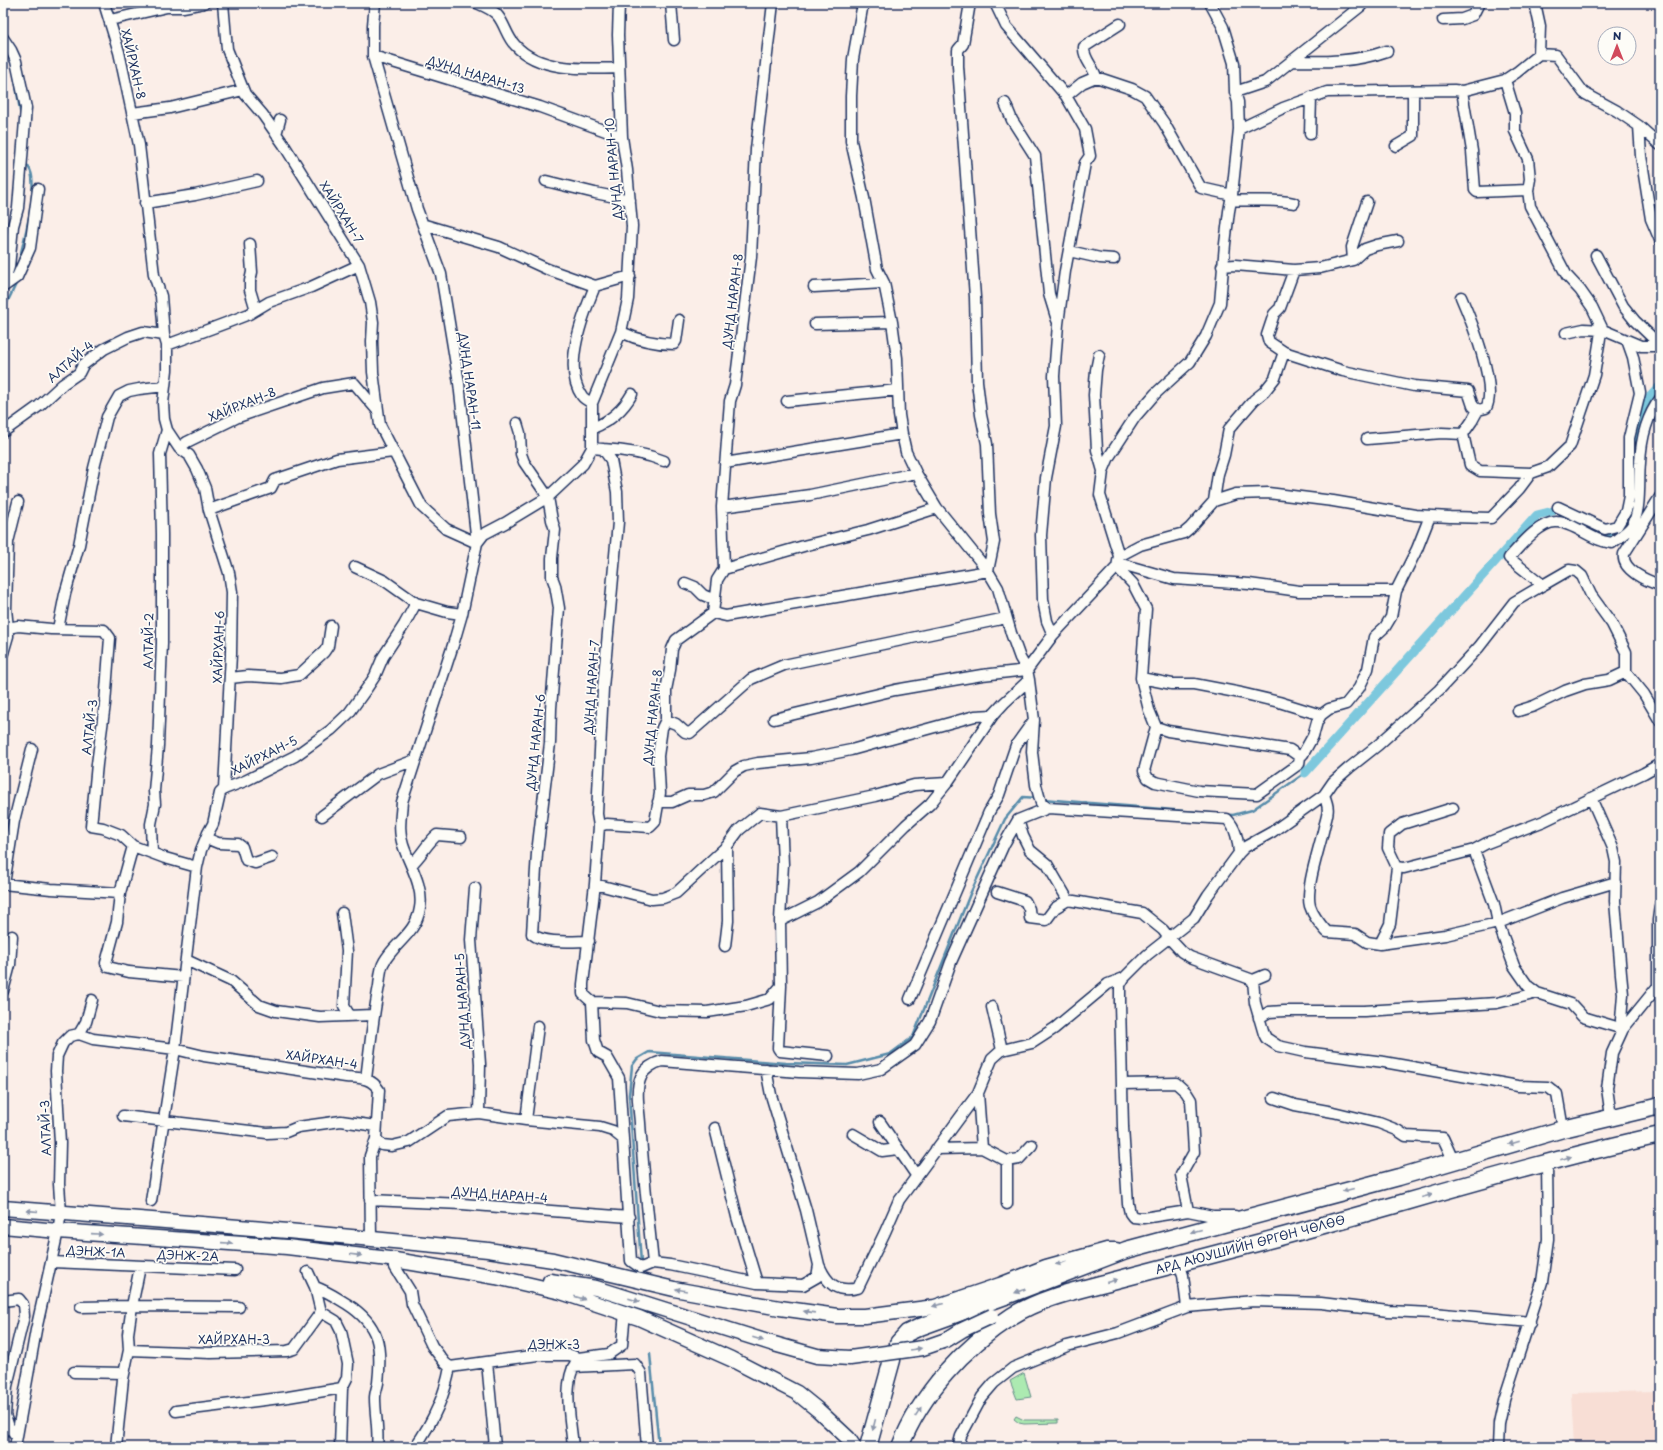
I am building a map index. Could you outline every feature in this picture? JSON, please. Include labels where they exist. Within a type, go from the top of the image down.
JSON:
[{"type":"main road","points":[[898,1343],[907,1333],[920,1326],[1017,1292],[1126,1250],[1399,1177],[1563,1129],[1660,1106]]},
{"type":"main road","name":"АРД АЮУШИЙН ӨРГӨН ЧӨЛӨӨ","points":[[900,1447],[916,1416],[954,1364],[968,1350],[1013,1316],[1034,1305],[1064,1294],[1407,1201],[1660,1135]]},
{"type":"main road","points":[[1399,1177],[1394,1181],[1391,1191],[1397,1198],[1407,1201]]},
{"type":"main road","points":[[1366,1185],[1378,1192],[1380,1198],[1379,1205],[1375,1210]]},
{"type":"main road","points":[[3,1208],[61,1214],[288,1231],[488,1250],[554,1260],[674,1289],[780,1308],[836,1316],[865,1316],[935,1307],[1000,1285],[1046,1267],[1107,1250],[1126,1250]]},
{"type":"main road","points":[[3,1226],[287,1247],[496,1277],[561,1292],[625,1312],[731,1359],[797,1393],[818,1410],[849,1444]]},
{"type":"main road","points":[[392,1263],[596,1288],[817,1356],[850,1358],[924,1348],[946,1340],[962,1330],[992,1316],[1064,1294]]},
{"type":"main road","points":[[868,1447],[892,1360]]},
{"type":"street","name":"ХАЙРХАН-8","points":[[104,3],[119,52],[139,145],[154,275],[161,296],[164,334]]},
{"type":"street","points":[[110,20],[167,7],[183,7],[204,3]]},
{"type":"street","name":"ХАЙРХАН-7","points":[[223,3],[227,49],[245,94],[263,115],[276,134],[359,265],[370,302],[372,315],[373,372],[380,425],[422,507],[446,529],[477,543]]},
{"type":"street","points":[[373,56],[375,3]]},
{"type":"street","points":[[478,3],[498,15],[514,45],[529,57],[553,65],[577,69],[619,68]]},
{"type":"street","name":"ДУНД НАРАН-10","points":[[592,403],[621,332],[628,299],[630,276],[632,226],[622,137],[618,35],[619,3]]},
{"type":"street","points":[[671,3],[674,40]]},
{"type":"street","name":"ДУНД НАРАН-8","points":[[599,826],[607,824],[650,827],[655,822],[660,793],[658,756],[662,728],[666,720],[666,690],[672,649],[676,640],[713,613],[718,580],[724,569],[722,507],[730,401],[735,385],[751,257],[756,150],[773,3]]},
{"type":"street","points":[[863,3],[852,59],[850,96],[851,141],[864,198],[877,269],[884,283],[892,322],[897,358],[899,415],[906,452],[916,473],[937,508],[988,571],[998,588],[1006,618],[1020,658],[1027,670],[1034,720],[1032,752],[1036,785],[1045,806]]},
{"type":"street","points":[[970,3],[963,44],[958,50],[958,66],[975,297],[977,381],[981,415],[987,444],[990,514],[994,542],[988,571]]},
{"type":"street","points":[[995,3],[1006,26],[1066,96],[1085,128],[1090,156],[1085,163],[1069,251],[1058,324],[1054,376],[1056,426],[1046,478],[1041,534],[1043,600],[1047,621],[1053,635]]},
{"type":"street","points":[[1210,3],[1223,28],[1234,63],[1239,129],[1232,197],[1222,266],[1220,303],[1206,336],[1190,362],[1155,394],[1135,417],[1109,457],[1103,471],[1100,495],[1118,562],[1133,584],[1146,609],[1141,678],[1149,710],[1156,727],[1144,771],[1148,778],[1155,782],[1199,791],[1257,794],[1299,764],[1300,757],[1305,750],[1321,716],[1329,709],[1346,704],[1359,688],[1368,669],[1374,637],[1385,627],[1391,617],[1396,591],[1417,549],[1430,516]]},
{"type":"street","points":[[1235,92],[1265,82],[1361,6],[1361,3]]},
{"type":"street","points":[[1443,20],[1462,19],[1473,15],[1479,3]]},
{"type":"street","points":[[1535,3],[1540,26],[1540,54]]},
{"type":"street","points":[[1096,77],[1094,69],[1084,52],[1084,46],[1120,24]]},
{"type":"street","points":[[3,38],[11,50],[16,62],[26,108],[18,208],[13,226],[10,267],[3,286]]},
{"type":"street","points":[[1292,62],[1354,60],[1387,51]]},
{"type":"street","points":[[1239,129],[1255,120],[1310,97],[1327,92],[1462,91],[1505,80],[1540,54],[1556,55],[1584,93],[1617,111],[1639,126],[1660,145]]},
{"type":"street","name":"ДУНД НАРАН-13","points":[[373,56],[540,107],[622,137]]},
{"type":"street","name":"ДУНД НАРАН-11","points":[[373,56],[418,209],[425,225],[441,274],[455,357],[477,543]]},
{"type":"street","points":[[1066,96],[1082,83],[1096,77],[1132,89],[1145,96],[1164,123],[1201,188],[1249,201],[1287,201],[1294,203]]},
{"type":"street","points":[[1505,80],[1515,113],[1515,131],[1528,159],[1530,179],[1528,190],[1530,206],[1567,276],[1580,290],[1592,307],[1603,330]]},
{"type":"street","name":"ХАЙРХАН-8","points":[[132,113],[170,108],[243,90]]},
{"type":"street","points":[[1396,146],[1413,136],[1413,91]]},
{"type":"street","points":[[1462,91],[1472,151],[1475,190],[1477,192],[1528,190]]},
{"type":"street","points":[[1310,97],[1310,134]]},
{"type":"street","points":[[1005,103],[1012,120],[1035,156],[1049,294],[1058,324]]},
{"type":"street","points":[[276,134],[280,120]]},
{"type":"street","points":[[1639,126],[1641,156],[1651,218],[1660,240]]},
{"type":"street","points":[[145,203],[195,195],[257,181]]},
{"type":"street","points":[[546,181],[595,194],[630,200]]},
{"type":"street","points":[[3,286],[17,278],[30,248],[38,189]]},
{"type":"street","points":[[1353,260],[1352,247],[1367,202]]},
{"type":"street","points":[[425,225],[499,247],[547,269],[595,286],[630,276]]},
{"type":"street","points":[[1222,266],[1294,270],[1320,268],[1353,260],[1365,249],[1398,241]]},
{"type":"street","points":[[250,244],[252,272],[250,290],[256,310]]},
{"type":"street","points":[[1069,251],[1100,258],[1114,259]]},
{"type":"street","points":[[1596,256],[1623,306],[1635,321],[1660,346]]},
{"type":"street","points":[[167,345],[226,323],[256,310],[269,302],[311,287],[359,265]]},
{"type":"street","points":[[1294,270],[1280,308],[1274,314],[1267,335],[1269,342],[1279,347],[1284,352],[1343,372],[1414,386],[1468,391],[1473,406],[1478,410]]},
{"type":"street","points":[[814,287],[884,283]]},
{"type":"street","points":[[366,1079],[373,1015],[383,963],[395,947],[411,932],[420,909],[421,898],[411,865],[402,843],[400,829],[402,802],[462,614],[477,543],[484,534],[548,497],[583,464],[592,448],[592,403],[582,397],[575,383],[574,365],[581,324],[595,286]]},
{"type":"street","points":[[1461,297],[1476,331],[1488,381],[1489,403],[1486,408],[1478,410],[1463,434],[1470,465],[1480,471],[1531,473],[1548,467],[1570,446],[1594,375],[1601,332],[1603,330]]},
{"type":"street","points":[[621,332],[653,343],[674,344],[676,341],[679,320]]},
{"type":"street","points":[[815,324],[892,322]]},
{"type":"street","points":[[1566,333],[1584,329],[1603,330],[1641,346],[1660,346]]},
{"type":"street","name":"АЛТАЙ-4","points":[[3,432],[39,406],[79,373],[83,366],[104,349],[128,337],[143,332],[164,334]]},
{"type":"street","points":[[164,334],[167,345],[167,370],[163,403],[164,419],[167,430],[179,448],[189,455],[197,468],[205,488],[209,510],[270,488],[275,480],[338,459],[393,452]]},
{"type":"street","points":[[1558,507],[1606,528],[1617,526],[1626,511],[1629,496],[1629,438],[1640,394],[1633,357],[1627,340]]},
{"type":"street","points":[[1214,501],[1218,474],[1224,456],[1229,429],[1254,400],[1264,392],[1275,378],[1284,352]]},
{"type":"street","points":[[1099,355],[1094,395],[1097,450],[1103,471]]},
{"type":"street","name":"ХАЙРХАН-8","points":[[179,448],[187,442],[238,417],[323,388],[354,383],[377,410]]},
{"type":"street","points":[[58,629],[65,594],[79,545],[94,468],[106,417],[119,396],[129,391],[165,386]]},
{"type":"street","points":[[788,401],[898,390]]},
{"type":"street","points":[[593,428],[605,423],[621,410],[632,394]]},
{"type":"street","points":[[1543,585],[1509,558],[1524,542],[1547,524],[1558,522],[1576,528],[1600,540],[1612,543],[1631,526],[1639,504],[1642,436],[1652,409],[1660,399]]},
{"type":"street","points":[[517,423],[520,433],[521,454],[524,462],[548,497]]},
{"type":"street","name":"АЛТАЙ-2","points":[[152,853],[151,824],[155,804],[154,791],[158,746],[162,643],[160,454],[167,430]]},
{"type":"street","points":[[1367,439],[1442,433],[1463,434]]},
{"type":"street","points":[[725,463],[902,434]]},
{"type":"street","points":[[592,448],[642,453],[664,461]]},
{"type":"street","name":"ДУНД НАРАН-7","points":[[589,941],[599,826],[597,814],[603,688],[618,522],[617,492],[611,460],[603,449]]},
{"type":"street","points":[[722,507],[810,494],[916,473]]},
{"type":"street","points":[[774,719],[895,690],[982,675],[1027,670],[1053,635],[1118,562],[1140,545],[1184,533],[1214,501],[1236,494],[1268,494],[1430,516],[1491,518],[1519,489],[1531,473]]},
{"type":"street","points":[[1660,496],[1624,554],[1623,559],[1626,565],[1638,576],[1660,585]]},
{"type":"street","name":"ДУНД НАРАН-6","points":[[548,497],[555,530],[552,558],[552,577],[559,608],[551,708],[550,743],[536,854],[532,934],[536,937],[560,941],[589,941]]},
{"type":"street","points":[[3,653],[8,636],[6,609],[8,542],[18,502]]},
{"type":"street","points":[[724,569],[807,544],[868,530],[937,508]]},
{"type":"street","name":"ХАЙРХАН-6","points":[[209,510],[229,573],[232,592],[230,678],[224,788]]},
{"type":"street","points":[[1118,562],[1174,578],[1190,580],[1249,584],[1299,590],[1396,591]]},
{"type":"street","points":[[355,567],[385,581],[416,603],[447,612],[462,614]]},
{"type":"street","points":[[1251,1216],[1213,1216],[1188,1211],[1143,1218],[1133,1217],[1130,1213],[1127,1198],[1122,1084],[1120,985],[1124,978],[1147,955],[1194,918],[1216,883],[1245,847],[1272,832],[1324,794],[1349,768],[1378,745],[1439,690],[1479,647],[1514,602],[1569,570],[1576,571],[1582,576],[1591,595],[1612,624],[1626,652],[1626,672],[1644,694],[1660,721]]},
{"type":"street","points":[[713,613],[726,616],[988,571]]},
{"type":"street","points":[[685,583],[695,587],[703,595],[714,600]]},
{"type":"street","name":"ХАЙРХАН-5","points":[[183,977],[197,866],[206,838],[214,824],[220,793],[224,788],[244,781],[295,756],[335,726],[357,703],[375,676],[383,657],[404,625],[416,603]]},
{"type":"street","points":[[666,720],[676,724],[685,732],[690,733],[751,678],[784,665],[1006,618]]},
{"type":"street","name":"АЛТАЙ-3","points":[[8,628],[18,626],[104,630],[110,638],[105,704],[90,822],[91,826],[103,828],[121,835],[133,846]]},
{"type":"street","points":[[230,678],[248,676],[281,678],[298,675],[324,652],[328,646],[331,626]]},
{"type":"street","points":[[1518,711],[1534,706],[1565,691],[1585,684],[1609,680],[1626,672]]},
{"type":"street","points":[[1141,678],[1172,684],[1194,684],[1241,693],[1279,702],[1321,716]]},
{"type":"street","points":[[780,921],[818,902],[858,872],[906,825],[930,804],[947,783],[993,715],[1029,680]]},
{"type":"street","points":[[658,802],[672,802],[688,795],[704,795],[714,792],[735,772],[744,766],[758,763],[811,758],[851,750],[975,716],[993,715]]},
{"type":"street","points":[[910,999],[989,812],[999,794],[1016,745],[1034,720]]},
{"type":"street","points":[[1156,727],[1168,732],[1290,750],[1300,757]]},
{"type":"street","points":[[32,749],[14,821],[4,884],[51,889],[120,893]]},
{"type":"street","points":[[322,816],[378,774],[415,760]]},
{"type":"street","points":[[1397,866],[1404,868],[1474,850],[1487,843],[1544,821],[1660,764]]},
{"type":"street","points":[[595,884],[652,899],[663,898],[676,893],[727,846],[739,830],[760,813],[781,816],[875,796],[914,784],[947,783]]},
{"type":"street","points":[[1324,794],[1329,806],[1314,867],[1310,893],[1310,906],[1318,922],[1327,932],[1355,934],[1367,942],[1380,944],[1445,935],[1498,923],[1562,898],[1616,882]]},
{"type":"street","points":[[1591,798],[1613,848],[1616,862],[1615,901],[1622,974],[1621,1020],[1623,1028]]},
{"type":"street","points":[[653,1263],[638,1088],[641,1076],[654,1063],[662,1060],[766,1069],[858,1074],[881,1069],[915,1044],[930,1021],[951,962],[1004,844],[1018,820],[1045,806],[1226,819],[1232,824],[1238,841],[1239,853]]},
{"type":"street","points":[[1380,944],[1390,924],[1397,866],[1388,848],[1389,834],[1402,824],[1453,808]]},
{"type":"street","points":[[781,816],[783,864],[780,921],[781,986],[778,1048],[780,1051],[828,1056]]},
{"type":"street","points":[[1018,820],[1023,836],[1030,850],[1047,864],[1068,900]]},
{"type":"street","points":[[411,865],[419,858],[430,840],[437,835],[461,838]]},
{"type":"street","points":[[206,838],[218,843],[238,844],[242,847],[246,860],[255,863],[272,857]]},
{"type":"street","points":[[151,1201],[162,1121],[175,1049],[183,977],[129,972],[108,966],[106,963],[117,922],[120,893],[133,846],[197,866]]},
{"type":"street","points":[[725,946],[728,921],[727,846]]},
{"type":"street","points":[[1474,850],[1494,904],[1498,923],[1514,966],[1528,986],[1537,993],[1571,1004],[1583,1017],[1623,1028]]},
{"type":"street","name":"ДУНД НАРАН-5","points":[[475,888],[471,940],[480,1064],[479,1113]]},
{"type":"street","points":[[997,892],[1025,901],[1029,909],[1030,918],[1046,920],[1055,908],[1068,900],[1142,913],[1164,930],[1182,952],[1190,957],[1253,980],[1265,975]]},
{"type":"street","points":[[1611,1117],[1607,1088],[1612,1053],[1623,1028],[1657,990],[1658,986],[1658,920],[1660,905]]},
{"type":"street","points":[[342,913],[347,951],[344,1006],[350,1016]]},
{"type":"street","points":[[3,991],[10,965],[12,936]]},
{"type":"street","points":[[589,941],[583,994],[592,1002],[627,1003],[660,1011],[707,1012],[746,1006],[770,999],[781,986]]},
{"type":"street","points":[[186,960],[231,981],[259,1005],[276,1011],[320,1017],[373,1015]]},
{"type":"street","points":[[766,1069],[771,1095],[806,1210],[818,1265],[824,1279],[835,1286],[847,1290],[858,1288],[899,1200],[978,1093],[992,1059],[1002,1050],[1032,1043],[1055,1028],[1108,984],[1124,978]]},
{"type":"street","points":[[1253,980],[1255,1003],[1266,1038],[1278,1046],[1305,1052],[1384,1062],[1518,1086],[1548,1088],[1557,1094],[1563,1129]]},
{"type":"street","points":[[1259,1018],[1269,1012],[1284,1011],[1364,1011],[1497,1004],[1537,993]]},
{"type":"street","points":[[79,1034],[86,1022],[92,1000]]},
{"type":"street","points":[[592,1002],[594,1040],[598,1052],[607,1057],[619,1078],[631,1261],[641,1268],[653,1263],[757,1283],[803,1285],[817,1277],[818,1265]]},
{"type":"street","points":[[992,1007],[1002,1050]]},
{"type":"street","points":[[526,1120],[538,1026]]},
{"type":"street","name":"АЛТАЙ-3","points":[[16,1442],[36,1330],[52,1262],[61,1214],[59,1184],[60,1143],[56,1071],[57,1056],[63,1043],[70,1036],[79,1034]]},
{"type":"street","name":"ХАЙРХАН-4","points":[[79,1034],[93,1039],[175,1049],[204,1056],[366,1079],[375,1084],[379,1090],[376,1126]]},
{"type":"street","points":[[1122,1084],[1176,1083],[1186,1092],[1191,1100],[1194,1152],[1182,1175],[1188,1211]]},
{"type":"street","points":[[978,1093],[982,1148]]},
{"type":"street","points":[[1274,1098],[1294,1105],[1333,1112],[1378,1123],[1397,1130],[1406,1136],[1443,1138],[1453,1160]]},
{"type":"street","points":[[376,1139],[382,1145],[392,1146],[409,1142],[448,1116],[479,1113],[526,1120],[600,1127],[613,1131],[623,1139]]},
{"type":"street","points":[[123,1116],[267,1133],[286,1132],[298,1127],[342,1121],[376,1126],[376,1139],[370,1156],[371,1239]]},
{"type":"street","points":[[880,1122],[916,1175]]},
{"type":"street","points":[[714,1128],[737,1217],[757,1283]]},
{"type":"street","points":[[853,1134],[882,1151],[898,1149]]},
{"type":"street","points":[[936,1149],[982,1148],[1007,1161],[1019,1159],[1032,1144]]},
{"type":"street","points":[[1007,1161],[1007,1204]]},
{"type":"street","points":[[1498,1447],[1499,1423],[1504,1400],[1542,1282],[1548,1239],[1547,1164]]},
{"type":"street","name":"ДУНД НАРАН-4","points":[[370,1200],[462,1204],[629,1216]]},
{"type":"street","name":"ДЭНЖ-1А","points":[[52,1262],[140,1266]]},
{"type":"street","points":[[392,1263],[410,1291],[412,1304],[432,1346],[450,1367],[447,1384],[439,1406],[426,1432],[415,1447]]},
{"type":"street","points":[[1179,1263],[1183,1275],[1187,1307]]},
{"type":"street","points":[[116,1447],[124,1373],[129,1350],[128,1334],[140,1266]]},
{"type":"street","name":"ДЭНЖ-2А","points":[[140,1266],[235,1270]]},
{"type":"street","points":[[308,1272],[315,1287],[321,1312],[336,1321],[341,1331],[348,1364],[347,1378],[342,1388],[340,1447]]},
{"type":"street","points":[[315,1287],[324,1290],[365,1317],[373,1327],[378,1338],[378,1384],[375,1396],[377,1447]]},
{"type":"street","points":[[3,1301],[19,1299],[23,1304],[24,1316],[7,1386],[5,1415],[16,1442]]},
{"type":"street","points":[[958,1447],[961,1436],[982,1397],[994,1383],[1013,1368],[1067,1346],[1118,1333],[1187,1307],[1254,1301],[1321,1303],[1388,1311],[1433,1313],[1530,1322]]},
{"type":"street","points":[[81,1307],[239,1307]]},
{"type":"street","name":"ХАЙРХАН-3","points":[[129,1350],[210,1353],[287,1351],[294,1349],[321,1312]]},
{"type":"street","name":"ДЭНЖ-3","points":[[450,1367],[538,1355],[570,1355],[575,1363],[609,1354],[622,1345],[625,1312]]},
{"type":"street","points":[[487,1362],[495,1447]]},
{"type":"street","points":[[573,1447],[568,1392],[575,1363],[636,1364],[641,1373],[647,1447]]},
{"type":"street","points":[[74,1372],[124,1373]]},
{"type":"street","points":[[176,1410],[288,1397],[342,1388]]},
{"type":"shaded area","points":[[1660,1391],[1660,1447],[1574,1447],[1571,1393]]},
{"type":"green space","points":[[1024,1373],[1031,1397],[1017,1399],[1010,1381]]},
{"type":"green space","points":[[1016,1416],[1024,1420],[1058,1420],[1058,1423],[1024,1424],[1019,1423],[1014,1419]]},
{"type":"waterway","points":[[14,73],[21,117]]},
{"type":"waterway","points":[[19,261],[27,229],[32,191],[31,172],[25,162]]},
{"type":"waterway","points":[[3,311],[17,282]]},
{"type":"waterway","points":[[1634,468],[1635,439],[1648,399],[1660,386]]},
{"type":"waterway","points":[[1305,773],[1537,515],[1553,511]]},
{"type":"waterway","points":[[1563,515],[1603,534],[1614,530]]},
{"type":"waterway","points":[[1043,799],[1233,815],[1252,810],[1305,773]]},
{"type":"waterway","points":[[641,1263],[629,1095],[632,1066],[637,1059],[649,1052],[786,1063],[847,1065],[890,1054],[913,1037],[970,894],[1005,819],[1023,797],[1038,798]]},
{"type":"waterway","points":[[650,1354],[659,1447]]}]
